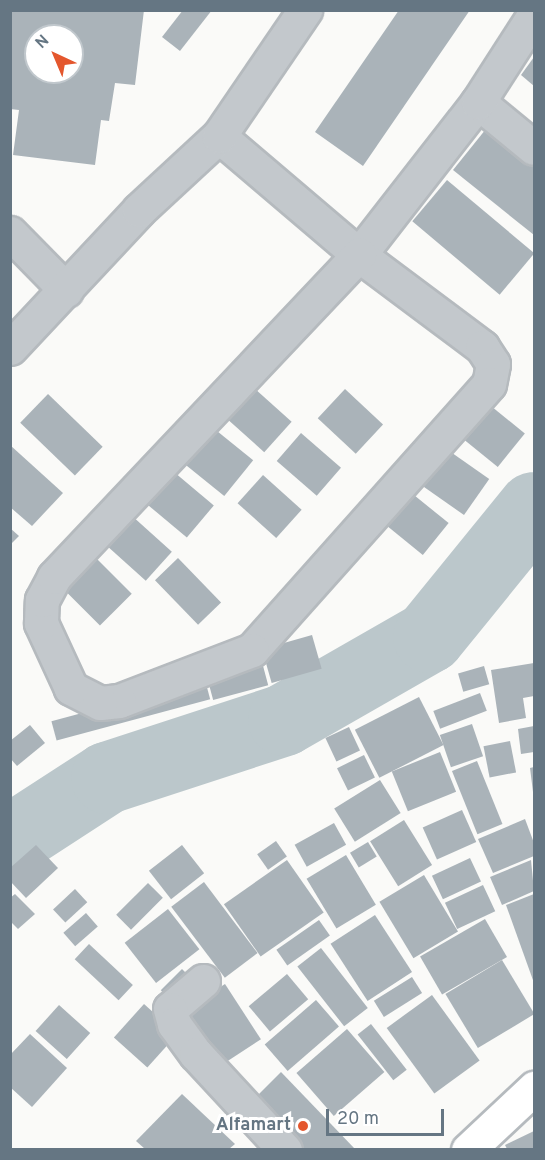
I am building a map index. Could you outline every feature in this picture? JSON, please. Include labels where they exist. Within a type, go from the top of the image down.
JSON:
[{"type":"main road","points":[[483,1143],[534,1088]]},
{"type":"street","points":[[10,348],[140,210],[219,136],[306,10]]},
{"type":"street","points":[[219,136],[359,255],[482,347],[493,364],[489,384],[252,650],[119,701],[100,703],[71,688],[41,623],[42,600],[54,577],[359,255],[478,102],[534,15]]},
{"type":"street","points":[[478,102],[534,148]]},
{"type":"street","points":[[10,233],[66,290]]},
{"type":"street","points":[[203,981],[170,1009],[174,1023],[196,1054],[285,1149]]},
{"type":"building","points":[[10,10],[144,10],[135,85],[115,83],[109,121],[101,120],[95,165],[13,155],[19,110],[10,109]]},
{"type":"building","points":[[183,10],[212,10],[180,51],[162,37]]},
{"type":"building","points":[[399,10],[470,10],[363,166],[315,132]]},
{"type":"building","points":[[534,57],[534,86],[521,75]]},
{"type":"building","points":[[490,124],[534,160],[534,235],[453,170]]},
{"type":"building","points":[[447,180],[534,253],[500,295],[412,221]]},
{"type":"building","points":[[253,387],[292,422],[264,452],[226,417]]},
{"type":"building","points":[[345,389],[383,424],[356,454],[318,418]]},
{"type":"building","points":[[48,394],[103,447],[75,476],[20,423]]},
{"type":"building","points":[[486,402],[525,433],[498,467],[459,435]]},
{"type":"building","points":[[212,427],[253,460],[224,496],[183,463]]},
{"type":"building","points":[[301,433],[341,468],[317,496],[277,461]]},
{"type":"building","points":[[10,445],[63,493],[32,526],[10,507]]},
{"type":"building","points":[[445,448],[489,479],[464,515],[420,484]]},
{"type":"building","points":[[174,472],[214,505],[187,538],[147,504]]},
{"type":"building","points":[[263,475],[302,510],[276,538],[238,503]]},
{"type":"building","points":[[409,491],[449,523],[423,555],[383,523]]},
{"type":"building","points":[[131,515],[172,552],[146,581],[105,544]]},
{"type":"building","points":[[10,528],[19,536],[10,545]]},
{"type":"building","points":[[95,557],[132,594],[100,626],[63,589]]},
{"type":"building","points":[[178,558],[221,603],[198,625],[155,580]]},
{"type":"building","points":[[312,635],[322,669],[272,683],[262,649]]},
{"type":"building","points":[[262,662],[268,685],[213,700],[207,677]]},
{"type":"building","points":[[534,663],[534,696],[523,698],[526,718],[499,723],[491,670]]},
{"type":"building","points":[[484,666],[489,684],[463,692],[458,673]]},
{"type":"building","points":[[205,680],[210,699],[57,740],[51,721]]},
{"type":"building","points":[[480,693],[487,711],[440,729],[433,711]]},
{"type":"building","points":[[419,697],[444,745],[379,778],[355,730]]},
{"type":"building","points":[[472,724],[483,756],[451,767],[440,735]]},
{"type":"building","points":[[30,725],[45,743],[17,766],[10,758],[10,741]]},
{"type":"building","points":[[534,726],[534,752],[521,754],[518,729]]},
{"type":"building","points":[[349,727],[360,751],[336,762],[325,738]]},
{"type":"building","points":[[510,741],[516,772],[490,778],[483,746]]},
{"type":"building","points":[[440,752],[456,792],[408,811],[392,771]]},
{"type":"building","points":[[364,755],[375,777],[348,791],[337,768]]},
{"type":"building","points":[[477,761],[502,824],[477,834],[452,771]]},
{"type":"building","points":[[534,767],[534,792],[533,792],[530,768]]},
{"type":"building","points":[[380,780],[401,813],[355,842],[334,809]]},
{"type":"building","points":[[462,810],[476,842],[437,859],[423,827]]},
{"type":"building","points":[[525,819],[534,843],[534,856],[493,873],[478,839]]},
{"type":"building","points":[[404,820],[432,865],[398,886],[370,841]]},
{"type":"building","points":[[334,823],[346,845],[307,867],[295,845]]},
{"type":"building","points":[[276,841],[287,857],[268,870],[257,854]]},
{"type":"building","points":[[368,842],[377,857],[359,867],[350,853]]},
{"type":"building","points":[[36,845],[58,868],[26,898],[10,881],[10,868]]},
{"type":"building","points":[[182,845],[204,873],[171,899],[149,871]]},
{"type":"building","points":[[346,855],[376,905],[336,928],[307,879]]},
{"type":"building","points":[[470,858],[481,882],[443,899],[432,876]]},
{"type":"building","points":[[287,860],[324,912],[261,957],[224,904]]},
{"type":"building","points":[[531,860],[534,891],[502,905],[490,877]]},
{"type":"building","points":[[424,875],[458,932],[413,958],[379,902]]},
{"type":"building","points":[[204,882],[258,953],[225,978],[171,907]]},
{"type":"building","points":[[148,883],[163,898],[131,930],[116,915]]},
{"type":"building","points":[[483,885],[495,911],[457,929],[445,903]]},
{"type":"building","points":[[75,889],[87,902],[65,923],[53,909]]},
{"type":"building","points":[[15,894],[35,914],[18,929],[10,921],[10,898]]},
{"type":"building","points":[[534,894],[534,983],[506,905]]},
{"type":"building","points":[[168,909],[199,949],[156,983],[125,943]]},
{"type":"building","points":[[86,913],[98,927],[75,946],[63,933]]},
{"type":"building","points":[[375,915],[412,972],[368,1001],[331,944]]},
{"type":"building","points":[[485,919],[507,957],[442,995],[420,956]]},
{"type":"building","points":[[319,920],[330,936],[287,965],[276,950]]},
{"type":"building","points":[[89,944],[133,985],[119,1000],[75,959]]},
{"type":"building","points":[[321,948],[368,1008],[344,1026],[297,966]]},
{"type":"building","points":[[502,960],[534,1014],[478,1048],[445,994]]},
{"type":"building","points":[[182,969],[194,981],[173,1002],[161,990]]},
{"type":"building","points":[[287,974],[308,999],[270,1031],[249,1006]]},
{"type":"building","points":[[412,977],[422,993],[384,1017],[374,1001]]},
{"type":"building","points":[[225,984],[261,1039],[217,1068],[181,1012]]},
{"type":"building","points":[[432,995],[480,1061],[434,1093],[387,1028]]},
{"type":"building","points":[[316,1000],[339,1026],[288,1071],[265,1045]]},
{"type":"building","points":[[144,1004],[177,1034],[147,1068],[114,1037]]},
{"type":"building","points":[[59,1005],[90,1033],[67,1059],[36,1031]]},
{"type":"building","points":[[371,1024],[407,1070],[393,1080],[358,1034]]},
{"type":"building","points":[[347,1029],[384,1072],[334,1116],[296,1073]]},
{"type":"building","points":[[30,1034],[67,1068],[32,1107],[10,1087],[10,1055]]},
{"type":"building","name":"Alfamart","points":[[281,1072],[355,1149],[295,1149],[250,1103]]},
{"type":"building","points":[[182,1094],[235,1144],[229,1149],[145,1149],[136,1141]]},
{"type":"building","points":[[534,1131],[534,1149],[507,1149],[505,1145]]},
{"type":"waterway","points":[[10,841],[107,778],[284,720],[429,637],[534,508]]},
{"type":"place","name":"Alfamart","points":[[303,1126]]}]
